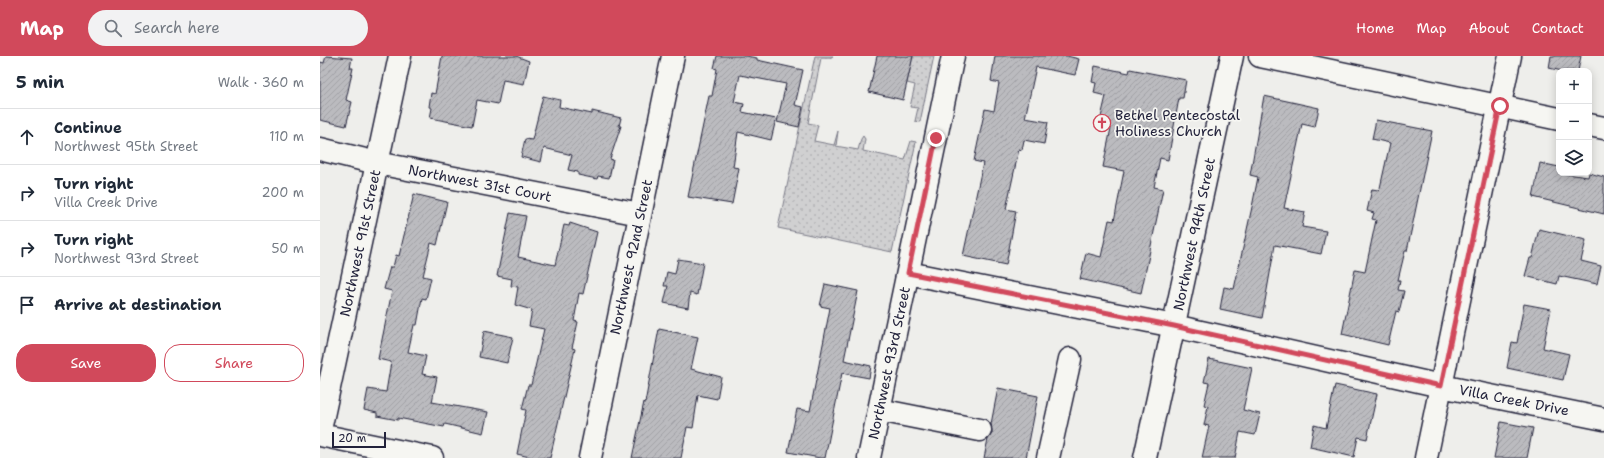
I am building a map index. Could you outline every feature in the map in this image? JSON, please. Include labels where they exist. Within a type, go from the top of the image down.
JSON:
[{"type":"street","name":"Northwest 91st Street","points":[[320,430],[400,56]]},
{"type":"street","name":"Northwest 92nd Street","points":[[590,458],[673,56]]},
{"type":"street","name":"Northwest 93rd Street","points":[[868,458],[954,56]]},
{"type":"street","name":"Northwest 94th Street","points":[[1145,458],[1232,56]]},
{"type":"street","points":[[1260,56],[1556,118]]},
{"type":"street","points":[[1426,458],[1510,56]]},
{"type":"street","points":[[1592,126],[1604,128]]},
{"type":"street","name":"Northwest 31st Court","points":[[320,150],[640,214]]},
{"type":"street","name":"Villa Creek Drive","points":[[908,273],[1174,326],[1441,386],[1604,419]]},
{"type":"street","points":[[1048,458],[1070,359]]},
{"type":"street","points":[[879,410],[980,430]]},
{"type":"street","points":[[320,435],[432,458]]},
{"type":"shaded area","points":[[815,56],[833,56],[830,58],[821,58],[808,123],[818,125],[814,141],[834,145],[838,131],[836,146],[858,150],[863,136],[865,139],[863,151],[905,160],[911,141],[916,142],[892,252],[778,228]]},
{"type":"shaded area","points":[[913,56],[934,56],[920,122],[915,121],[918,108],[910,107],[915,85],[907,83]]},
{"type":"building","points":[[326,56],[352,58],[350,68],[353,68],[346,100],[352,102],[346,126],[320,120],[320,62],[324,63]]},
{"type":"building","points":[[442,56],[516,56],[529,61],[524,84],[503,80],[498,104],[477,100],[472,126],[430,118],[432,108],[429,107],[431,93],[435,94]]},
{"type":"building","points":[[717,56],[746,56],[757,58],[757,60],[803,70],[795,105],[803,107],[799,127],[777,122],[786,84],[740,75],[734,102],[744,104],[742,112],[776,119],[771,140],[738,132],[733,167],[739,168],[732,204],[688,197],[709,96],[712,96],[717,69],[714,68]]},
{"type":"building","points":[[877,56],[913,56],[903,100],[869,92]]},
{"type":"building","points":[[995,56],[1067,56],[1079,59],[1075,75],[1036,67],[1025,118],[1048,122],[1044,144],[1024,140],[1022,150],[1019,149],[1006,209],[1016,211],[1006,265],[963,256],[983,163],[974,161],[985,109],[994,111],[999,83],[991,81]]},
{"type":"building","points":[[1551,56],[1581,56],[1579,68],[1556,68],[1556,70],[1549,68]]},
{"type":"building","points":[[1095,66],[1129,73],[1130,69],[1186,80],[1183,98],[1179,98],[1168,160],[1160,158],[1154,187],[1163,189],[1141,293],[1080,279],[1086,253],[1101,257],[1109,220],[1114,221],[1124,171],[1103,167],[1111,128],[1099,126],[1106,96],[1094,93],[1096,83],[1092,82]]},
{"type":"building","points":[[543,96],[560,100],[559,107],[592,114],[592,111],[621,118],[619,126],[621,126],[610,159],[613,160],[609,178],[598,176],[597,179],[578,175],[578,172],[568,170],[572,155],[544,148],[541,162],[521,157],[525,139],[532,140]]},
{"type":"building","points":[[1264,96],[1319,108],[1315,127],[1302,124],[1284,208],[1305,212],[1302,227],[1326,231],[1321,254],[1275,245],[1262,318],[1220,309],[1224,287],[1234,289],[1252,207],[1258,177],[1250,175]]},
{"type":"building","points":[[1376,120],[1432,131],[1407,251],[1405,251],[1398,280],[1400,280],[1398,290],[1404,291],[1399,312],[1396,311],[1388,345],[1342,334],[1355,270],[1365,272],[1376,220],[1372,219],[1374,213],[1367,211],[1372,189],[1378,190],[1380,188],[1390,143],[1372,139]]},
{"type":"building","points":[[1540,163],[1556,166],[1556,176],[1588,177],[1592,176],[1592,174],[1604,177],[1604,214],[1533,197]]},
{"type":"building","points":[[414,194],[447,202],[437,245],[431,243],[423,276],[431,278],[426,299],[422,298],[417,325],[414,325],[408,352],[426,356],[422,374],[437,377],[432,402],[488,412],[483,433],[445,424],[444,427],[398,418],[398,420],[377,416],[377,413],[364,410],[368,389],[386,392],[391,362],[378,359],[392,291],[384,289],[390,267],[393,267],[396,255],[399,256]]},
{"type":"building","points":[[510,213],[526,216],[518,257],[555,265],[564,225],[569,226],[570,223],[597,232],[583,294],[579,293],[574,321],[578,322],[572,348],[575,349],[550,458],[534,458],[517,454],[526,410],[522,409],[528,385],[531,385],[544,329],[529,326],[532,310],[515,305],[518,287],[511,286],[512,279],[497,276]]},
{"type":"building","points":[[1539,229],[1586,240],[1581,261],[1601,266],[1597,284],[1559,276],[1557,284],[1525,276],[1530,258],[1532,258]]},
{"type":"building","points":[[678,259],[703,263],[697,295],[690,293],[688,308],[664,303],[668,286],[664,286],[667,272],[675,274]]},
{"type":"building","points":[[825,284],[858,291],[844,360],[871,366],[869,378],[842,373],[825,458],[820,458],[788,452],[797,409],[810,411],[830,308],[820,306]]},
{"type":"building","points":[[1524,304],[1551,309],[1543,348],[1569,354],[1563,380],[1507,368],[1512,342],[1517,343]]},
{"type":"building","points":[[659,329],[698,337],[691,369],[721,377],[717,399],[698,395],[693,428],[687,427],[681,458],[632,458],[644,402],[645,403]]},
{"type":"building","points":[[484,331],[513,337],[507,363],[479,357]]},
{"type":"building","points":[[1209,359],[1252,368],[1243,410],[1260,414],[1255,435],[1240,432],[1235,458],[1202,458],[1209,426],[1204,425],[1208,406],[1204,405],[1209,383],[1204,382]]},
{"type":"building","points":[[1335,385],[1377,394],[1367,439],[1358,437],[1354,457],[1310,447],[1314,425],[1326,428]]},
{"type":"building","points":[[998,388],[1038,396],[1026,458],[984,458],[988,439],[992,433],[991,424]]},
{"type":"building","points":[[1501,422],[1533,428],[1527,458],[1494,458]]},
{"type":"place","name":"Bethel Pentecostal Holiness Church","points":[[1102,123]]},
{"type":"route","points":[[936,138],[908,273],[1174,326],[1441,386],[1500,106]]}]
